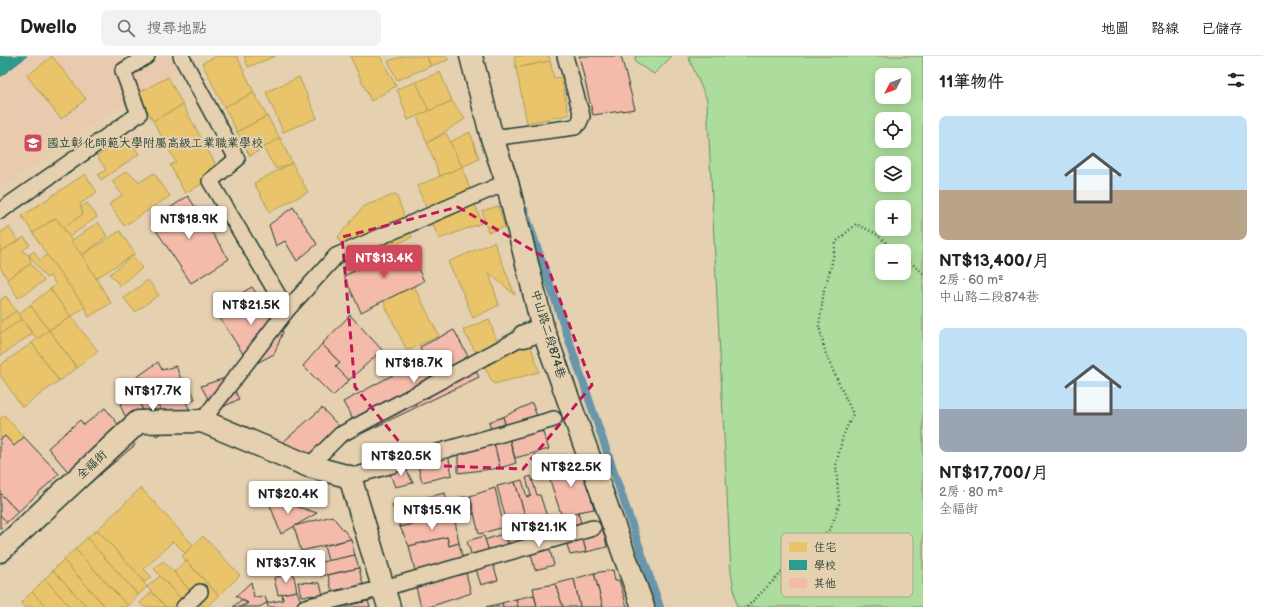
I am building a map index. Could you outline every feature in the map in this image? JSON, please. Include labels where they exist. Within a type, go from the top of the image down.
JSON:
[{"type":"street","name":"中山路二段874巷","points":[[471,56],[498,137],[534,332],[643,607]]},
{"type":"street","points":[[202,421],[309,466],[350,477],[386,597]]},
{"type":"street","name":"全福街","points":[[0,551],[138,422],[202,421]]},
{"type":"lane","points":[[0,211],[139,114],[123,72],[147,56]]},
{"type":"lane","points":[[181,56],[237,159],[210,181],[287,310]]},
{"type":"lane","points":[[498,137],[575,127],[580,124],[582,116],[565,56]]},
{"type":"lane","points":[[202,421],[287,310],[336,256],[506,182]]},
{"type":"lane","points":[[309,466],[340,435],[534,332]]},
{"type":"lane","points":[[350,477],[554,419]]},
{"type":"lane","points":[[305,607],[386,597],[593,528]]},
{"type":"lane","points":[[184,607],[200,592]]},
{"type":"path","points":[[824,533],[830,528],[839,504],[836,464],[843,436],[853,414],[826,355],[819,326],[824,290],[831,267],[836,242],[856,224],[875,233],[888,244]]},
{"type":"path","points":[[911,264],[923,273]]},
{"type":"path","points":[[746,607],[781,573]]},
{"type":"highlighted area","points":[[458,207],[544,257],[592,385],[523,469],[418,465],[355,387],[342,237]]},
{"type":"shaded area","name":"國立彰化師範大學附屬高級工業職業學校","points":[[0,56],[194,56],[168,77],[138,93],[0,189]]},
{"type":"green space","points":[[635,56],[672,56],[654,74],[636,63]]},
{"type":"green space","points":[[688,56],[923,56],[923,607],[737,607],[731,572],[707,100]]},
{"type":"building: 住宅","points":[[52,56],[86,99],[61,119],[27,76]]},
{"type":"building: 住宅","points":[[217,56],[237,56],[254,93],[224,107],[202,63]]},
{"type":"building: 住宅","points":[[244,56],[276,56],[248,67]]},
{"type":"building: 住宅","points":[[350,56],[380,56],[396,86],[371,101]]},
{"type":"building: 住宅","points":[[404,56],[427,56],[431,66],[397,80],[388,61]]},
{"type":"building: 住宅","points":[[427,56],[447,56],[448,60],[431,66]]},
{"type":"building: 住宅","points":[[514,56],[549,56],[550,61],[516,68]]},
{"type":"building: 住宅","points":[[550,61],[554,78],[561,77],[569,115],[527,123],[516,68]]},
{"type":"building: 住宅","points":[[440,72],[452,101],[429,111],[416,82]]},
{"type":"building: 住宅","points":[[168,77],[183,105],[153,121],[138,93]]},
{"type":"building: 住宅","points":[[299,77],[317,118],[283,132],[266,92]]},
{"type":"building: 住宅","points":[[416,82],[429,111],[408,120],[397,89]]},
{"type":"building: 住宅","points":[[254,93],[267,116],[237,132],[224,107]]},
{"type":"building: 住宅","points":[[452,101],[465,119],[427,143],[417,116]]},
{"type":"building: 住宅","points":[[183,105],[221,174],[185,193],[170,165],[176,162],[153,121]]},
{"type":"building: 住宅","points":[[267,116],[280,138],[250,156],[237,132]]},
{"type":"building: 住宅","points":[[470,132],[479,159],[462,167],[450,142]]},
{"type":"building: 住宅","points":[[446,133],[462,167],[440,176],[427,143]]},
{"type":"building: 住宅","points":[[127,136],[139,154],[101,180],[98,175],[106,170],[97,156]]},
{"type":"building: 住宅","points":[[280,138],[292,163],[276,169],[263,148]]},
{"type":"building: 住宅","points":[[292,163],[308,192],[270,212],[254,183]]},
{"type":"building: 住宅","points":[[462,167],[482,223],[439,239],[417,186]]},
{"type":"building: 住宅","points":[[127,171],[140,182],[154,173],[170,196],[124,226],[109,204],[122,195],[112,181]]},
{"type":"building: 住宅","points":[[85,174],[97,192],[80,204],[83,214],[63,228],[56,218],[33,233],[22,216]]},
{"type":"building: 住宅","points":[[396,194],[412,237],[351,265],[338,237],[364,206]]},
{"type":"building: 住宅","points":[[87,203],[97,217],[69,237],[63,228],[83,214],[81,207]]},
{"type":"building: 住宅","points":[[498,206],[505,227],[488,232],[482,211]]},
{"type":"building: 住宅","points":[[56,218],[82,255],[111,303],[89,317],[85,307],[33,233]]},
{"type":"building: 住宅","points":[[98,222],[107,236],[82,255],[71,241]]},
{"type":"building: 住宅","points":[[9,227],[18,241],[0,252],[0,233]]},
{"type":"building: 住宅","points":[[120,231],[135,254],[96,278],[82,255]]},
{"type":"building: 住宅","points":[[24,237],[30,245],[22,251],[29,255],[31,264],[7,279],[0,267],[0,252]]},
{"type":"building: 住宅","points":[[494,242],[515,295],[489,273],[499,305],[473,318],[448,262]]},
{"type":"building: 住宅","points":[[34,251],[40,261],[47,255],[85,307],[71,317],[50,289],[56,285],[50,276],[46,278],[29,255]]},
{"type":"building: 住宅","points":[[132,256],[142,268],[120,286],[110,274]]},
{"type":"building: 住宅","points":[[31,264],[44,281],[18,298],[7,279]]},
{"type":"building: 住宅","points":[[148,280],[159,295],[135,312],[124,298]]},
{"type":"building: 住宅","points":[[414,286],[439,336],[407,351],[383,301]]},
{"type":"building: 住宅","points":[[50,289],[71,317],[49,330],[30,305]]},
{"type":"building: 住宅","points":[[6,296],[16,311],[0,322],[0,300]]},
{"type":"building: 住宅","points":[[30,305],[49,330],[37,339],[18,314]]},
{"type":"building: 住宅","points":[[16,311],[22,319],[0,334],[0,322]]},
{"type":"building: 住宅","points":[[71,317],[98,351],[77,368],[49,330]]},
{"type":"building: 住宅","points":[[22,319],[32,334],[0,356],[0,334]]},
{"type":"building: 住宅","points":[[489,319],[498,344],[525,328],[539,372],[494,384],[463,330]]},
{"type":"building: 住宅","points":[[49,330],[77,368],[59,381],[32,343]]},
{"type":"building: 住宅","points":[[32,343],[59,381],[22,407],[0,375],[0,365]]},
{"type":"building: 住宅","points":[[4,415],[24,437],[14,446],[5,436],[0,440],[0,419]]},
{"type":"building: 住宅","points":[[141,488],[193,545],[185,553],[173,541],[144,569],[152,577],[144,582],[97,530]]},
{"type":"building: 住宅","points":[[97,530],[138,574],[147,587],[138,595],[87,538]]},
{"type":"building: 住宅","points":[[203,536],[240,575],[219,596],[182,556]]},
{"type":"building: 住宅","points":[[87,538],[138,595],[128,606],[75,549]]},
{"type":"building: 住宅","points":[[75,549],[128,606],[127,607],[106,607],[63,560]]},
{"type":"building: 住宅","points":[[63,560],[103,604],[101,607],[87,607],[53,570]]},
{"type":"building: 住宅","points":[[163,561],[204,607],[188,607],[154,569]]},
{"type":"building: 住宅","points":[[186,561],[219,596],[207,607],[204,607],[174,572]]},
{"type":"building: 住宅","points":[[53,570],[87,607],[70,607],[45,579]]},
{"type":"building: 住宅","points":[[160,576],[188,607],[166,607],[147,587]]},
{"type":"building: 住宅","points":[[45,579],[70,607],[47,607],[32,592]]},
{"type":"building: 住宅","points":[[32,592],[47,607],[24,607],[21,603]]},
{"type":"building: 住宅","points":[[152,592],[166,607],[144,607],[140,603]]},
{"type":"building: 學校","points":[[0,56],[27,56],[0,77]]},
{"type":"building: 其他","points":[[579,56],[621,56],[635,109],[593,115]]},
{"type":"building: 其他","points":[[188,196],[229,259],[191,283],[150,221]]},
{"type":"building: 其他","points":[[293,207],[317,244],[297,261],[285,241],[276,246],[269,225]]},
{"type":"building: 其他","points":[[407,246],[424,281],[361,312],[344,276]]},
{"type":"building: 其他","points":[[252,287],[283,332],[274,354],[251,366],[214,309]]},
{"type":"building: 其他","points":[[350,315],[382,350],[349,380],[335,366],[340,363],[322,344]]},
{"type":"building: 其他","points":[[454,330],[479,377],[361,434],[343,402],[424,358],[420,347]]},
{"type":"building: 其他","points":[[322,344],[340,363],[335,366],[349,380],[333,396],[303,366]]},
{"type":"building: 其他","points":[[158,362],[162,370],[176,366],[181,379],[187,379],[195,399],[190,401],[184,389],[170,394],[166,385],[143,396],[133,380]]},
{"type":"building: 其他","points":[[228,377],[239,399],[215,411],[201,386]]},
{"type":"building: 其他","points":[[125,392],[140,392],[145,402],[140,404],[151,427],[134,435],[120,405],[128,397]]},
{"type":"building: 其他","points":[[155,398],[166,420],[151,427],[140,404]]},
{"type":"building: 其他","points":[[155,398],[185,400],[195,421],[179,425],[156,436],[151,427],[166,420]]},
{"type":"building: 其他","points":[[532,403],[549,449],[515,458],[503,417]]},
{"type":"building: 其他","points":[[105,408],[135,445],[83,489],[48,448],[80,420],[84,425]]},
{"type":"building: 其他","points":[[322,408],[350,438],[317,465],[282,443]]},
{"type":"building: 其他","points":[[503,417],[516,463],[500,468],[489,422]]},
{"type":"building: 其他","points":[[491,431],[500,468],[458,473],[458,444]]},
{"type":"building: 其他","points":[[5,436],[14,446],[24,437],[59,474],[18,512],[0,493],[0,440]]},
{"type":"building: 其他","points":[[447,448],[452,475],[422,482],[416,457]]},
{"type":"building: 其他","points":[[582,459],[594,509],[562,517],[547,471]]},
{"type":"building: 其他","points":[[405,467],[413,483],[395,487],[389,471]]},
{"type":"building: 其他","points":[[531,476],[537,495],[540,495],[549,523],[529,529],[515,482],[522,480],[527,497],[531,496],[526,478]]},
{"type":"building: 其他","points":[[515,482],[527,522],[508,527],[497,486]]},
{"type":"building: 其他","points":[[495,488],[504,527],[479,534],[470,496]]},
{"type":"building: 其他","points":[[0,493],[18,512],[7,522],[0,515]]},
{"type":"building: 其他","points":[[445,493],[449,512],[454,512],[454,515],[400,527],[392,505]]},
{"type":"building: 其他","points":[[470,496],[474,514],[463,516],[459,498]]},
{"type":"building: 其他","points":[[267,497],[317,513],[281,534]]},
{"type":"building: 其他","points":[[578,512],[584,535],[566,541],[558,518]]},
{"type":"building: 其他","points":[[0,515],[7,522],[0,529]]},
{"type":"building: 其他","points":[[454,515],[459,543],[449,546],[447,537],[409,546],[400,527]]},
{"type":"building: 其他","points":[[332,516],[351,539],[301,551],[294,526]]},
{"type":"building: 其他","points":[[543,525],[554,565],[535,570],[525,530]]},
{"type":"building: 其他","points":[[603,526],[607,547],[586,552],[582,536],[583,533]]},
{"type":"building: 其他","points":[[521,531],[527,551],[512,556],[505,533]]},
{"type":"building: 其他","points":[[505,533],[512,556],[492,562],[485,540]]},
{"type":"building: 其他","points":[[484,536],[498,580],[481,585],[467,541]]},
{"type":"building: 其他","points":[[582,536],[586,552],[570,555],[566,541]]},
{"type":"building: 其他","points":[[447,537],[449,546],[459,543],[463,561],[416,575],[409,546]]},
{"type":"building: 其他","points":[[351,539],[355,555],[328,561],[324,546]]},
{"type":"building: 其他","points":[[355,555],[359,568],[321,576],[317,563]]},
{"type":"building: 其他","points":[[463,561],[471,593],[429,607],[421,607],[413,575]]},
{"type":"building: 其他","points":[[359,568],[363,585],[332,591],[328,575]]},
{"type":"building: 其他","points":[[613,570],[615,581],[619,580],[627,607],[603,607],[594,573]]},
{"type":"building: 其他","points":[[293,572],[297,591],[278,595],[274,578]]},
{"type":"building: 其他","points":[[594,573],[603,607],[580,607],[574,579]]},
{"type":"building: 其他","points":[[574,579],[580,607],[563,607],[555,584]]},
{"type":"building: 其他","points":[[251,582],[254,597],[265,596],[267,603],[259,607],[240,607],[248,603],[236,596]]},
{"type":"building: 其他","points":[[298,582],[320,583],[323,595],[301,596]]},
{"type":"building: 其他","points":[[555,584],[563,607],[537,607],[533,588]]},
{"type":"building: 其他","points":[[297,591],[303,607],[268,607],[267,603],[283,600],[282,594]]},
{"type":"building: 其他","points":[[534,595],[537,607],[518,607],[516,599]]},
{"type":"building: 其他","points":[[516,599],[518,607],[503,607],[502,603]]},
{"type":"building: 其他","points":[[241,600],[248,603],[240,607],[233,607]]},
{"type":"building: 其他","points":[[368,601],[370,607],[339,607]]},
{"type":"building: 其他","points":[[502,603],[503,607],[486,607]]},
{"type":"waterway","points":[[524,209],[660,607]]},
{"type":"place","name":"國立彰化師範大學附屬高級工業職業學校","points":[[33,143]]}]
